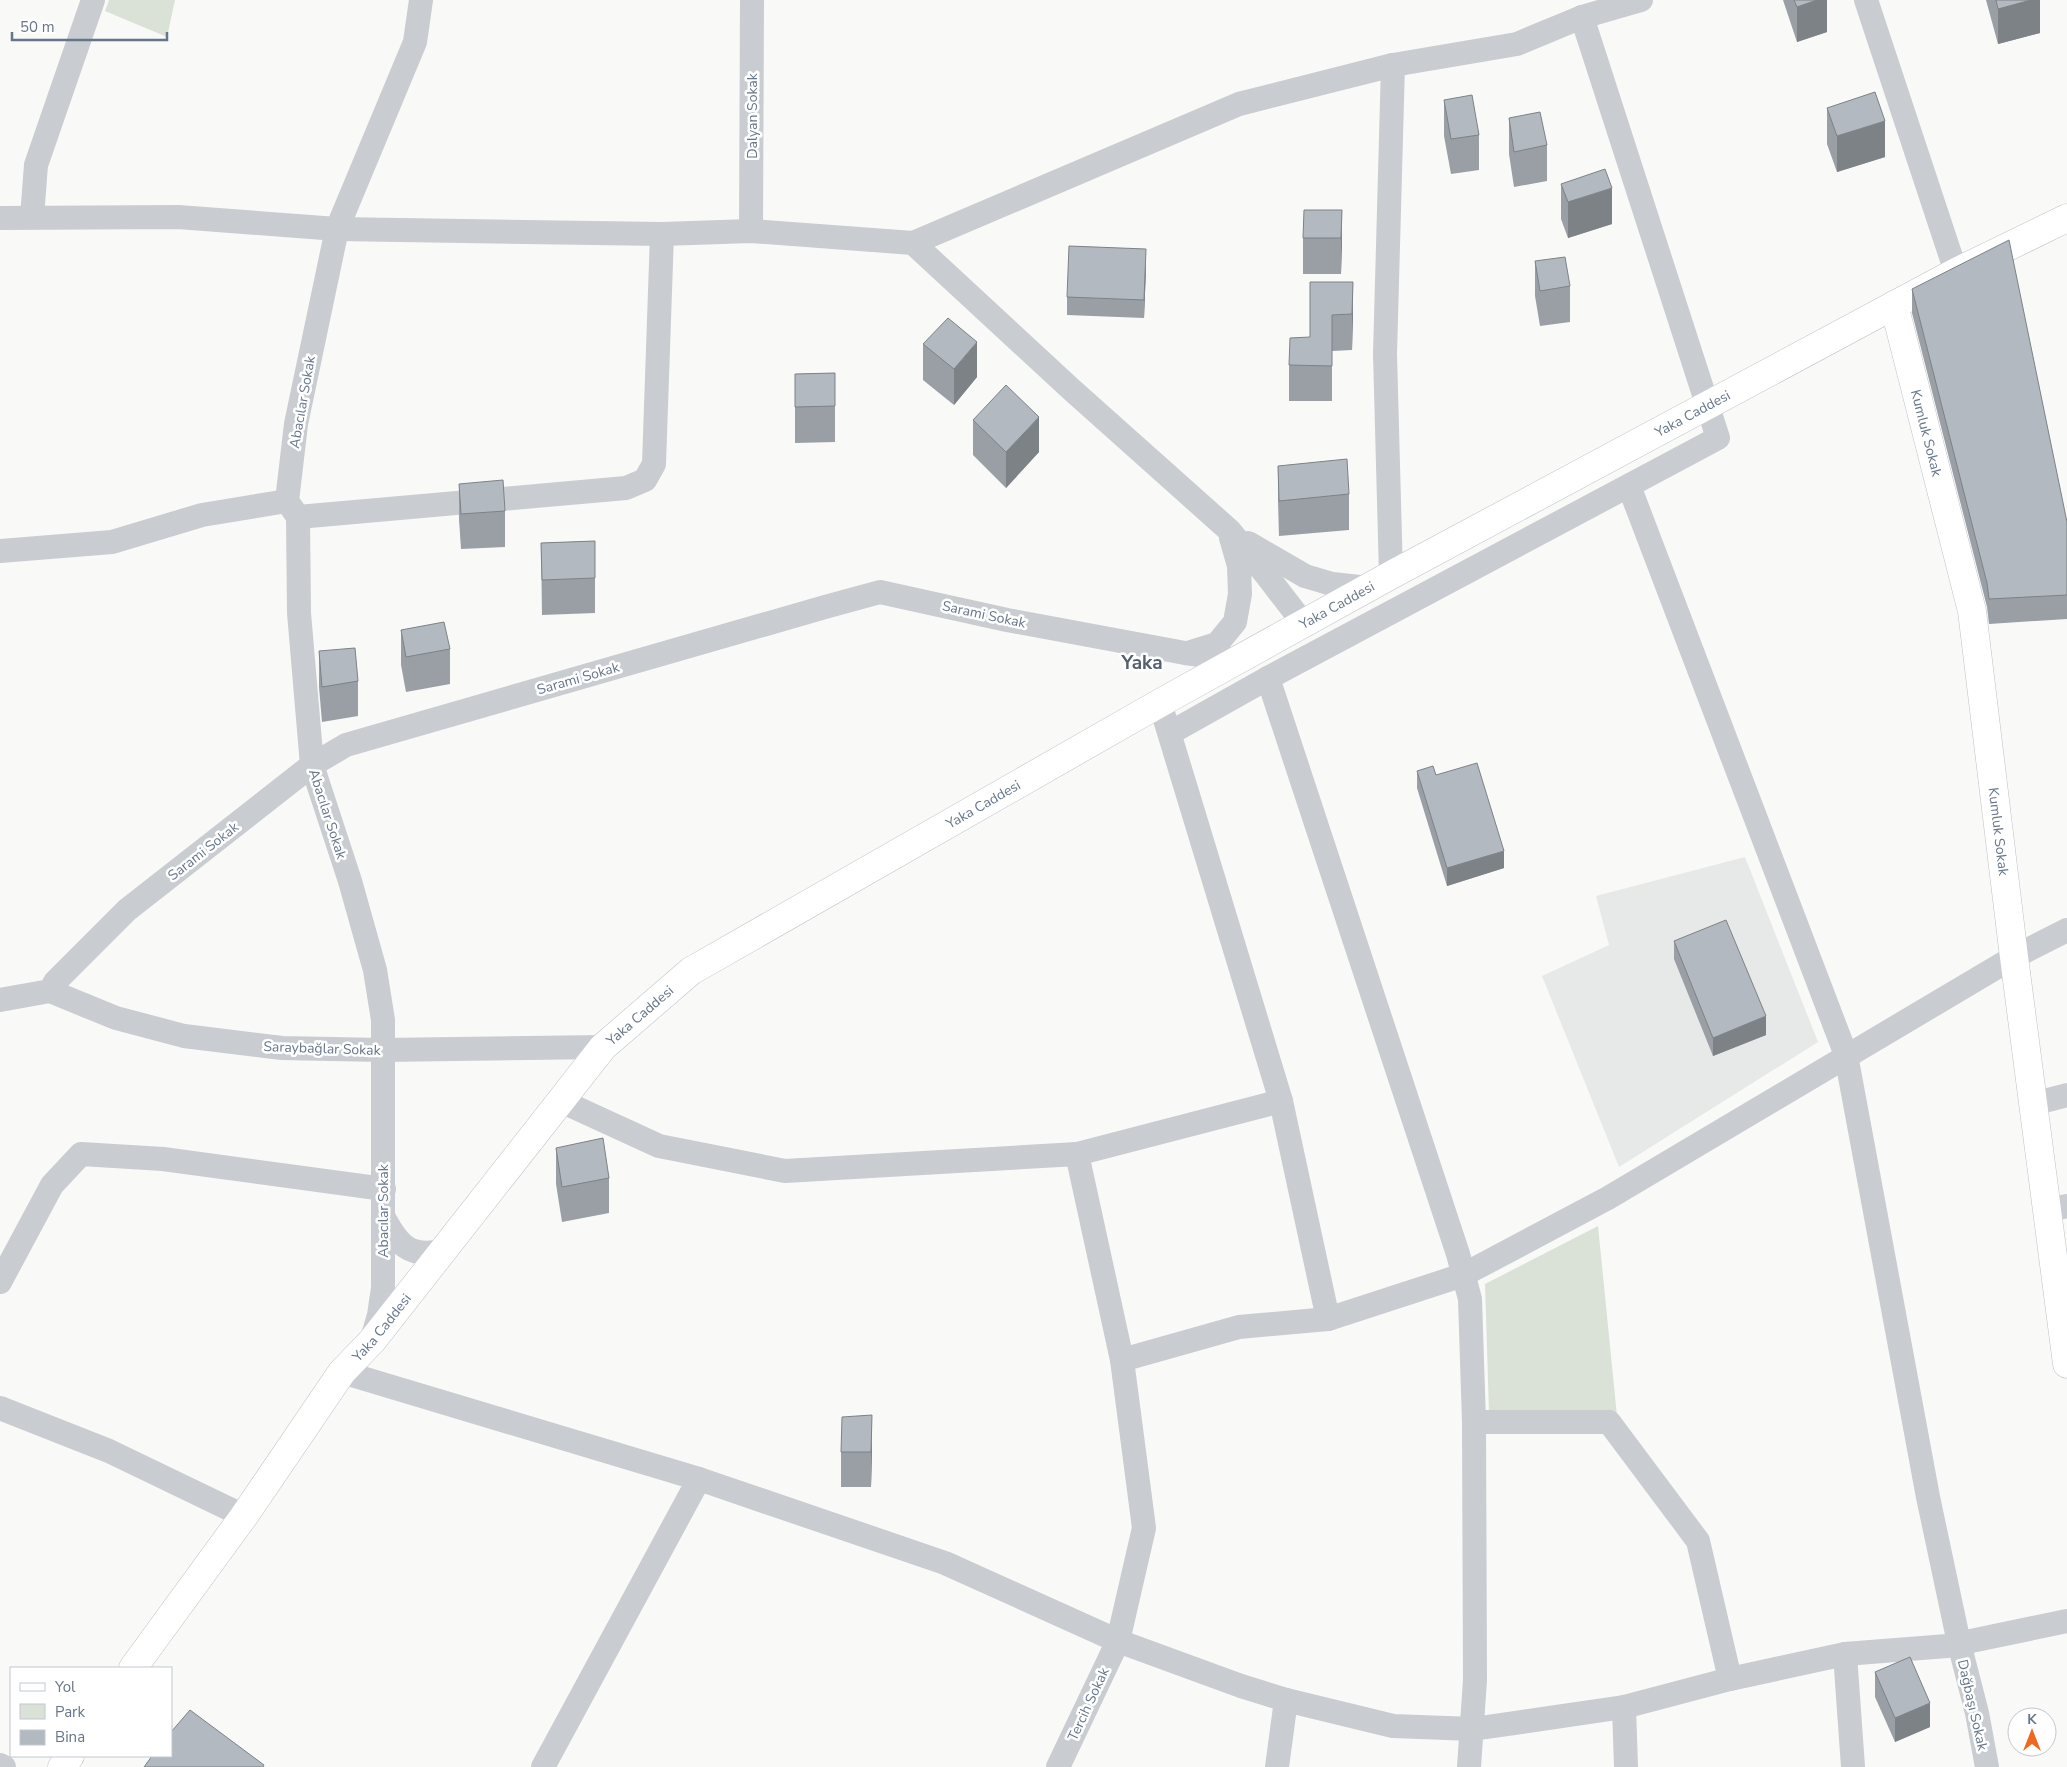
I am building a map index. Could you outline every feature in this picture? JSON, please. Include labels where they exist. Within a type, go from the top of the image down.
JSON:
[{"type":"street","name":"Abacılar Sokak","points":[[372,1341],[380,1314],[383,1288],[383,1020],[375,970],[350,881],[312,765],[299,613],[293,509],[296,424],[337,229],[415,42],[421,0]]},
{"type":"street","name":"Dalyan Sokak","points":[[751,231],[752,0]]},
{"type":"street","points":[[0,218],[178,217],[337,229],[662,234],[751,231],[913,243],[1239,104],[1393,66],[1517,44],[1582,17],[1641,0]]},
{"type":"street","points":[[1866,0],[1956,272]]},
{"type":"street","points":[[32,217],[36,165],[88,1]]},
{"type":"street","points":[[1170,733],[1268,678],[1718,438],[1582,17]]},
{"type":"street","points":[[1230,531],[1306,576],[1332,584],[1380,581],[1393,66]]},
{"type":"street","name":"Yaka Caddesi","points":[[134,1667],[244,1516],[342,1372],[372,1341],[603,1047],[691,971],[1160,703],[1380,581],[1956,272],[2067,218]]},
{"type":"street","points":[[0,552],[112,542],[202,515],[626,488],[645,480],[654,464],[662,234]]},
{"type":"street","points":[[913,243],[1072,390],[1230,531],[1304,624]]},
{"type":"street","name":"Kumluk Sokak","points":[[1894,305],[1972,611],[2033,1104],[2057,1208],[2067,1364]]},
{"type":"street","name":"Dağbaşı Sokak","points":[[1629,486],[1846,1055],[1897,1339],[1928,1497],[1959,1643],[1978,1713],[1987,1767]]},
{"type":"street","points":[[1185,653],[1217,644],[1235,622],[1240,594],[1239,566],[1230,531]]},
{"type":"street","name":"Sarami Sokak","points":[[50,991],[55,982],[127,910],[312,765],[346,744],[880,592],[1007,620],[1185,653],[1238,660]]},
{"type":"street","points":[[1268,678],[1464,1275],[1470,1299],[1474,1422],[1475,1680],[1469,1767]]},
{"type":"street","points":[[1160,703],[1281,1101],[1328,1319]]},
{"type":"street","points":[[1122,1360],[1239,1327],[1328,1319],[1464,1275],[1608,1198],[1846,1055],[2014,957],[2067,930]]},
{"type":"street","points":[[0,1000],[50,991]]},
{"type":"street","name":"Saraybağlar Sokak","points":[[50,991],[116,1018],[184,1036],[282,1048],[382,1050],[603,1047]]},
{"type":"street","points":[[2033,1104],[2067,1095]]},
{"type":"street","points":[[561,1101],[659,1146],[786,1171],[1077,1154],[1281,1101]]},
{"type":"street","points":[[0,1282],[52,1185],[81,1154],[163,1159],[384,1189]]},
{"type":"street","name":"Tercih Sokak","points":[[1058,1767],[1118,1641],[1144,1528],[1122,1360],[1077,1154]]},
{"type":"street","points":[[384,1218],[394,1238],[408,1250],[426,1254],[441,1251]]},
{"type":"street","points":[[342,1372],[699,1479],[945,1563],[1118,1641],[1286,1700],[1393,1726],[1473,1728],[1624,1706],[1730,1679],[1845,1654],[1948,1646],[2067,1621]]},
{"type":"street","points":[[0,1408],[109,1451],[244,1516]]},
{"type":"street","points":[[1474,1422],[1609,1422],[1698,1541],[1730,1679]]},
{"type":"street","points":[[543,1767],[699,1479]]},
{"type":"street","points":[[1845,1654],[1853,1767]]},
{"type":"street","points":[[1277,1767],[1286,1700]]},
{"type":"street","points":[[1624,1706],[1626,1767]]},
{"type":"street","points":[[0,1765],[4,1767]]},
{"type":"shaded area","points":[[1745,857],[1818,1042],[1619,1167],[1542,976],[1609,945],[1596,896]]},
{"type":"green space","points":[[109,0],[175,0],[167,37],[105,11]]},
{"type":"green space","points":[[1598,1226],[1617,1416],[1489,1413],[1485,1284]]},
{"type":"building","points":[[1794,0],[1817,0],[1797,7]]},
{"type":"building","points":[[1996,0],[2031,0],[1998,9]]},
{"type":"building","points":[[1875,92],[1885,121],[1837,136],[1827,108]]},
{"type":"building","points":[[1472,95],[1479,135],[1451,139],[1444,100]]},
{"type":"building","points":[[1540,112],[1547,145],[1514,152],[1509,118]]},
{"type":"building","points":[[1605,169],[1612,188],[1568,202],[1561,184]]},
{"type":"building","points":[[1304,210],[1342,210],[1341,238],[1303,238]]},
{"type":"building","points":[[2009,240],[2067,522],[2067,595],[1989,599],[1987,583],[1912,289]]},
{"type":"building","points":[[1069,246],[1146,249],[1144,300],[1067,297]]},
{"type":"building","points":[[1565,257],[1570,286],[1540,291],[1535,261]]},
{"type":"building","points":[[1310,282],[1353,282],[1352,314],[1332,315],[1332,366],[1289,365],[1290,338],[1310,337]]},
{"type":"building","points":[[948,318],[977,342],[954,369],[923,344]]},
{"type":"building","points":[[835,373],[835,406],[795,407],[795,374]]},
{"type":"building","points":[[1006,385],[1039,417],[1006,452],[973,420]]},
{"type":"building","points":[[1347,459],[1349,494],[1279,501],[1278,466]]},
{"type":"building","points":[[503,480],[505,511],[461,514],[459,484]]},
{"type":"building","points":[[595,541],[595,578],[542,580],[541,543]]},
{"type":"building","points":[[444,622],[450,649],[406,657],[401,630]]},
{"type":"building","points":[[355,648],[358,681],[322,687],[319,651]]},
{"type":"building","points":[[1477,763],[1504,851],[1447,868],[1417,771],[1433,766],[1436,775]]},
{"type":"building","points":[[1726,920],[1766,1016],[1713,1038],[1674,941]]},
{"type":"building","points":[[603,1138],[609,1178],[562,1187],[556,1148]]},
{"type":"building","points":[[872,1415],[871,1452],[841,1452],[842,1417]]},
{"type":"building","points":[[1910,1657],[1930,1703],[1895,1718],[1875,1672]]},
{"type":"building","points":[[190,1710],[264,1765],[263,1767],[144,1767],[151,1757],[172,1757],[172,1731]]},
{"type":"district","name":"Yaka","points":[[1142,662]]}]
